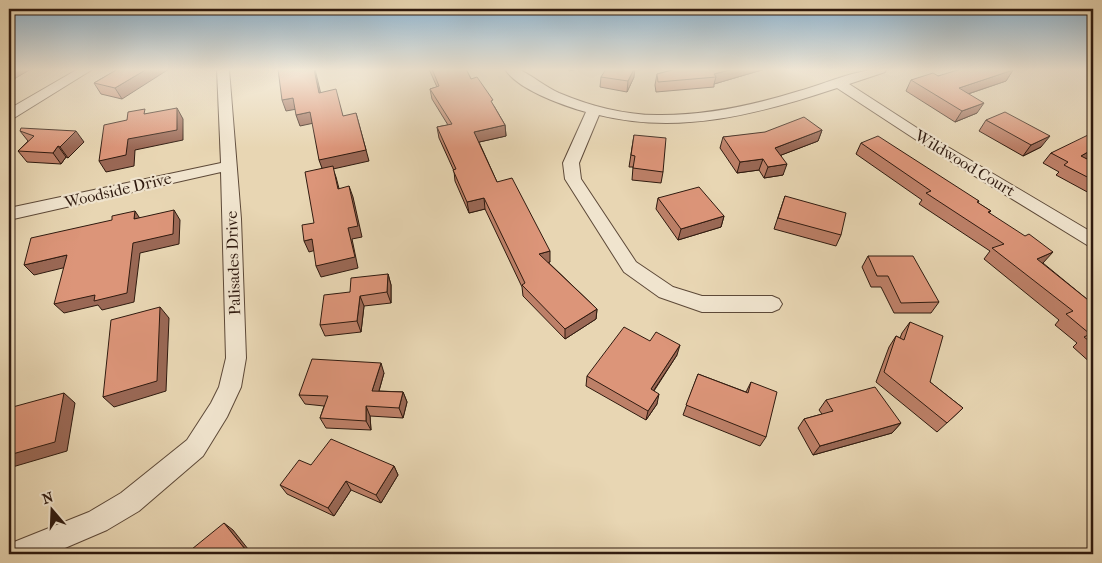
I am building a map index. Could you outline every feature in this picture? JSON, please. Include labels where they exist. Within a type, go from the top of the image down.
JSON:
[{"type":"street","points":[[9,114],[41,95]]},
{"type":"street","name":"Palisades Drive","points":[[15,554],[47,544],[106,516],[130,502],[194,448],[219,410],[230,387],[236,358],[232,219],[224,95]]},
{"type":"street","points":[[553,95],[594,110],[654,119],[714,118],[751,110],[797,95]]},
{"type":"street","name":"Wildwood Court","points":[[858,95],[918,135],[1093,241]]},
{"type":"street","points":[[594,110],[571,163],[573,179],[576,187],[630,267],[666,292],[702,304],[772,304]]},
{"type":"street","name":"Woodside Drive","points":[[9,214],[228,166]]},
{"type":"building","points":[[281,95],[338,95],[343,116],[356,113],[366,150],[319,160],[310,112],[296,115],[293,98],[282,100]]},
{"type":"building","points":[[434,95],[490,95],[505,125],[474,132],[497,182],[512,178],[550,251],[539,254],[597,309],[565,329],[522,285],[525,283],[484,198],[467,202],[453,170],[456,169],[437,127],[452,124]]},
{"type":"building","points":[[936,95],[971,95],[984,103],[962,111]]},
{"type":"building","points":[[177,108],[177,130],[128,139],[126,155],[99,161],[104,125],[127,120],[128,112],[145,109],[144,114]]},
{"type":"building","points":[[1005,112],[1050,136],[1031,145],[986,120]]},
{"type":"building","points":[[804,117],[822,130],[775,148],[787,164],[768,167],[763,159],[740,162],[723,137],[765,132]]},
{"type":"building","points":[[21,128],[76,131],[60,147],[58,146],[53,153],[18,151],[34,136],[20,131]]},
{"type":"building","points":[[634,135],[666,138],[663,172],[633,168],[635,156],[631,155]]},
{"type":"building","points":[[1088,135],[1093,137],[1093,149],[1081,156],[1093,162],[1093,180],[1064,165],[1068,162],[1051,153]]},
{"type":"building","points":[[878,136],[979,201],[977,202],[991,211],[988,212],[1025,236],[1029,234],[1053,252],[1037,259],[1093,304],[1093,344],[1084,337],[1090,334],[1066,314],[1073,311],[992,248],[1004,244],[926,193],[931,191],[861,143]]},
{"type":"building","points":[[333,166],[338,189],[349,186],[358,226],[348,228],[355,257],[316,266],[312,239],[304,241],[302,225],[314,223],[305,172]]},
{"type":"building","points":[[699,187],[724,216],[681,229],[658,198]]},
{"type":"building","points":[[785,196],[846,213],[841,235],[778,218]]},
{"type":"building","points":[[174,210],[173,234],[133,243],[127,293],[94,301],[95,295],[54,304],[67,255],[24,265],[31,238],[112,220],[112,216],[135,211],[134,219]]},
{"type":"building","points":[[868,256],[913,256],[939,302],[901,303],[888,276],[877,276]]},
{"type":"building","points":[[388,274],[387,292],[360,296],[357,321],[320,325],[324,295],[350,292],[351,278]]},
{"type":"building","points":[[160,307],[157,381],[103,397],[111,320]]},
{"type":"building","points":[[910,322],[943,336],[930,382],[963,408],[947,423],[884,372],[896,336],[904,340]]},
{"type":"building","points":[[624,327],[650,341],[656,332],[680,345],[651,389],[659,394],[648,411],[587,376]]},
{"type":"building","points":[[312,359],[381,363],[372,391],[403,392],[399,408],[366,406],[366,421],[320,418],[328,396],[299,395]]},
{"type":"building","points":[[698,374],[748,393],[751,382],[777,392],[766,437],[686,405]]},
{"type":"building","points":[[875,387],[901,423],[820,446],[804,419],[833,411],[826,400]]},
{"type":"building","points":[[64,393],[55,442],[9,455],[9,408]]},
{"type":"building","points":[[331,439],[394,466],[376,495],[346,481],[328,508],[280,485],[299,460],[311,465]]},
{"type":"building","points":[[224,523],[249,554],[195,554],[192,549]]}]
